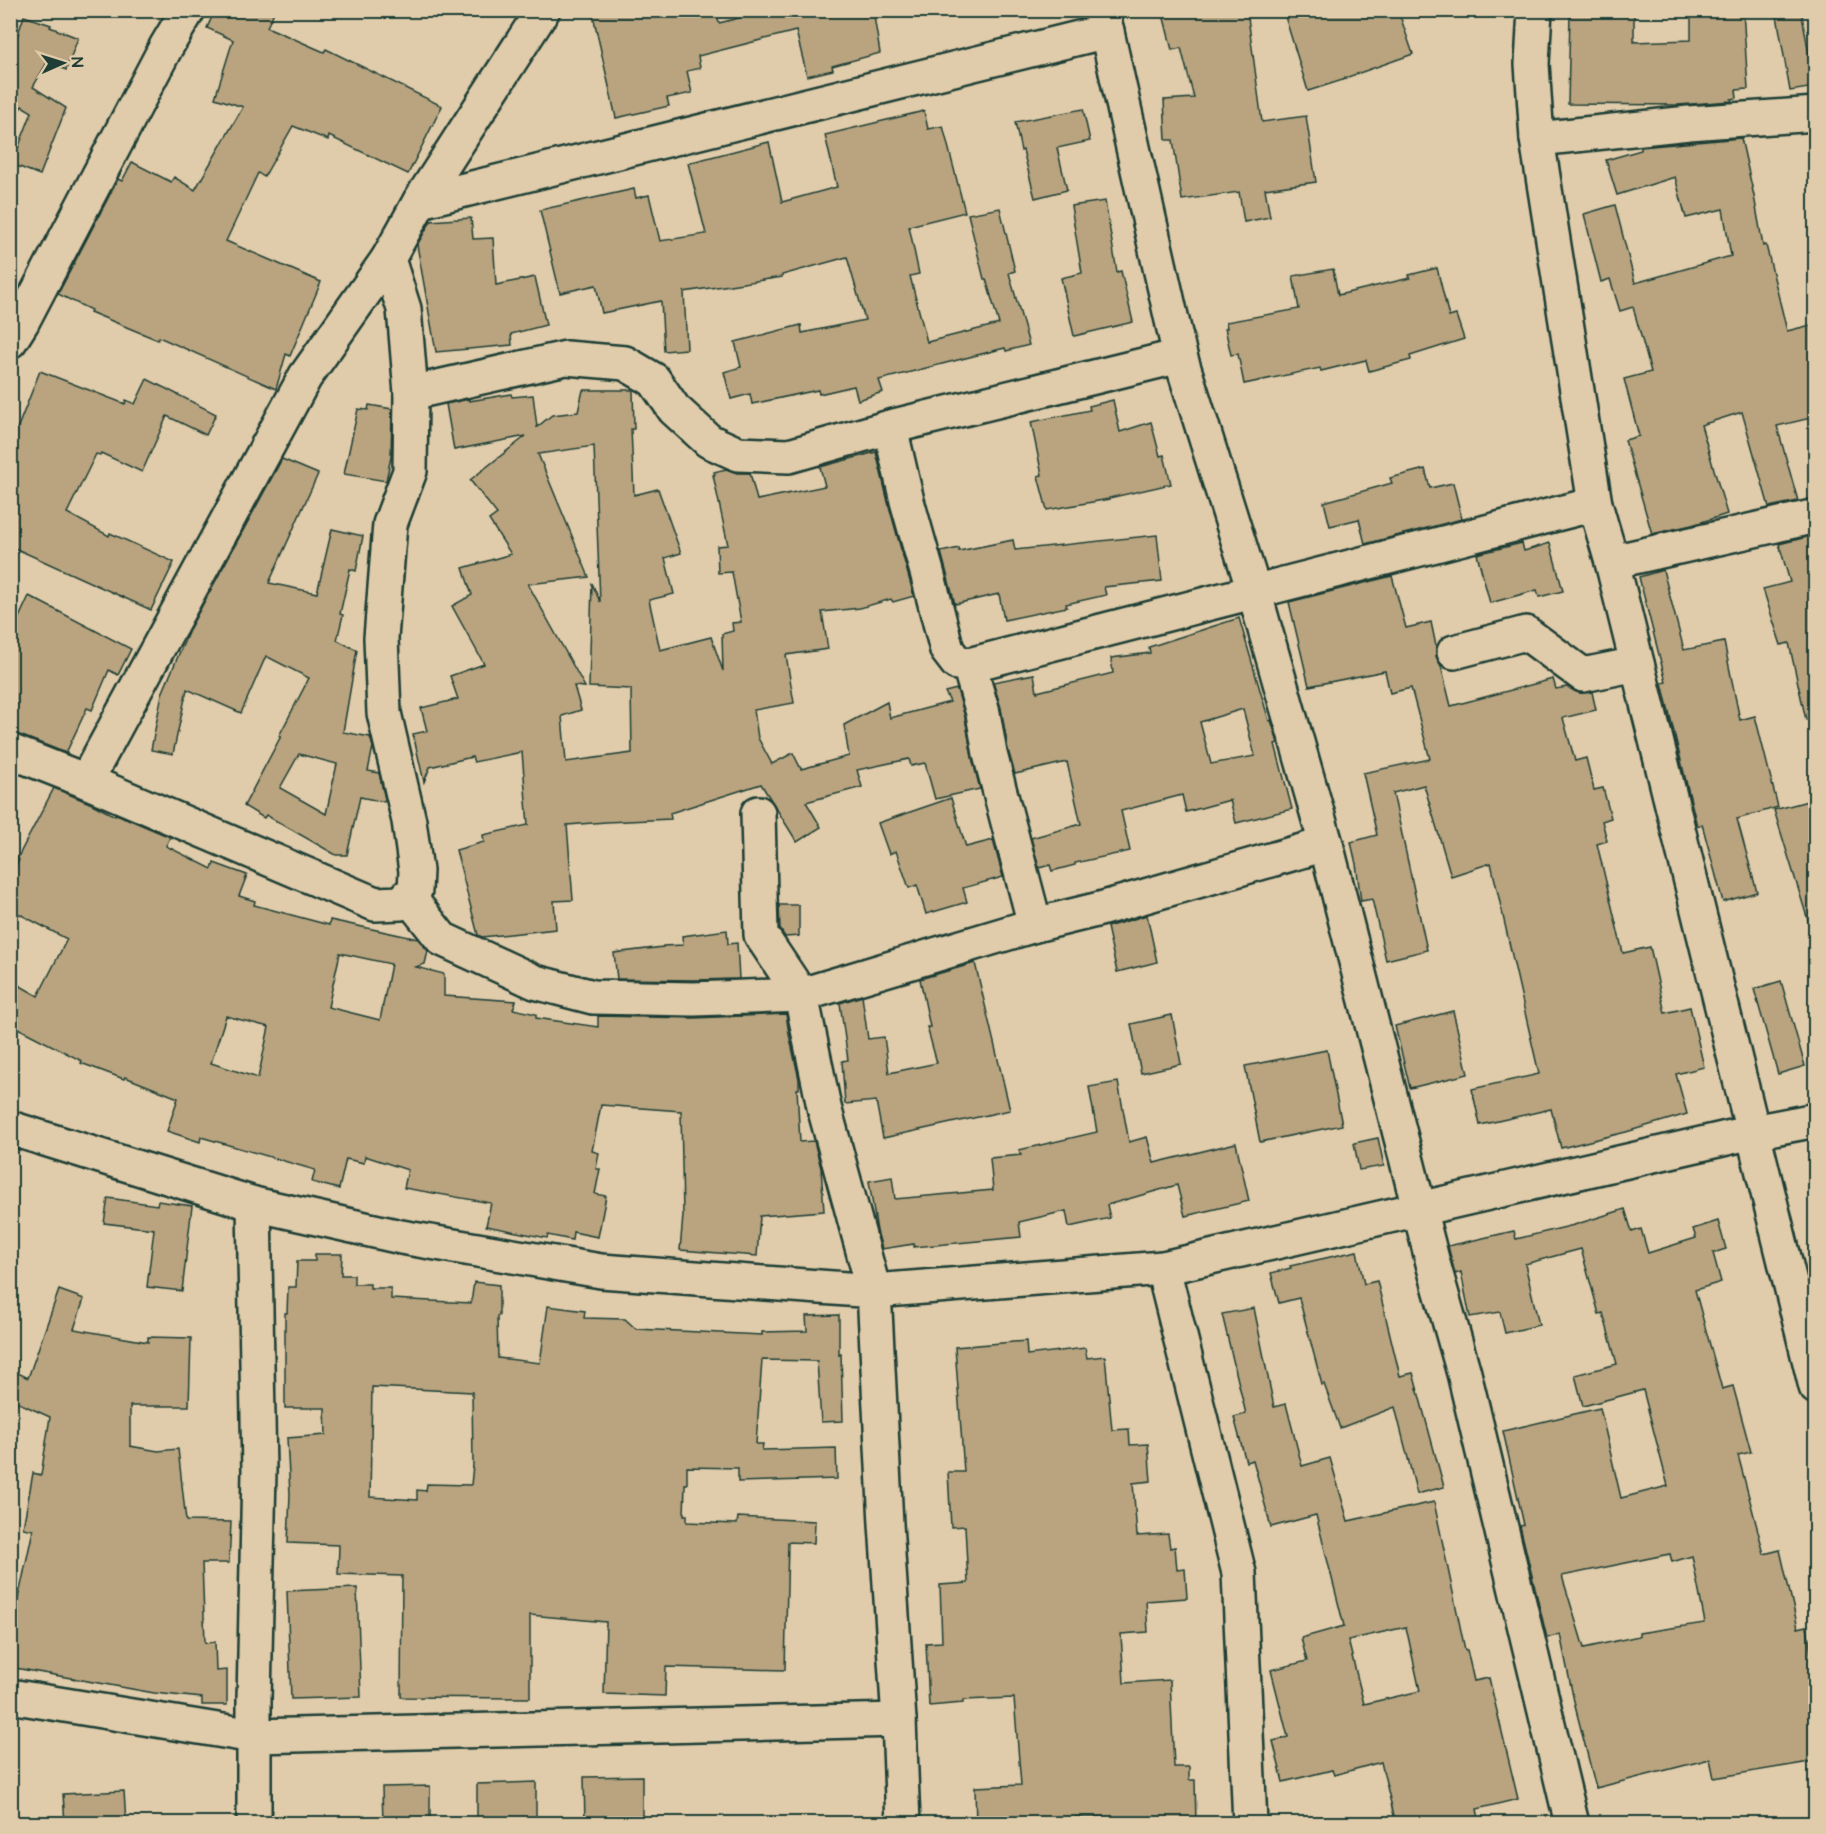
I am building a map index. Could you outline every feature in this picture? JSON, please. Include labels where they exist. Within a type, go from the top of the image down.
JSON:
[{"type":"street","points":[[10,341],[166,47],[188,10]]},
{"type":"street","points":[[86,781],[305,377],[388,259],[420,201],[543,10]]},
{"type":"street","points":[[1535,10],[1533,64],[1537,139],[1595,504],[1612,562],[1815,1387]]},
{"type":"street","points":[[420,201],[1105,21],[1180,356],[1254,591],[1326,844],[1434,1267],[1464,1373],[1572,1824]]},
{"type":"street","points":[[1537,139],[1689,123],[1815,114]]},
{"type":"street","points":[[10,751],[375,904],[401,903],[415,890],[416,871],[409,821],[384,713],[381,638],[390,524],[410,471],[411,393],[404,309],[388,259]]},
{"type":"street","points":[[411,393],[566,358],[625,363],[654,380],[674,409],[709,441],[738,454],[789,456],[891,427],[1180,356]]},
{"type":"street","points":[[891,427],[907,501],[946,650],[957,663],[969,665],[1595,504]]},
{"type":"street","points":[[1612,562],[1815,516]]},
{"type":"street","points":[[1454,652],[1526,633],[1583,675],[1637,664]]},
{"type":"street","points":[[969,665],[1035,925]]},
{"type":"street","points":[[758,813],[761,934],[801,995],[824,1107],[874,1292],[903,1824]]},
{"type":"street","points":[[408,897],[442,939],[535,982],[593,997],[694,999],[801,995],[1035,925],[1100,909],[1326,844]]},
{"type":"street","points":[[10,1128],[254,1204],[401,1237],[601,1271],[874,1292],[1162,1268],[1753,1132],[1815,1120]]},
{"type":"street","points":[[254,1204],[259,1470],[254,1824]]},
{"type":"street","points":[[1162,1268],[1239,1573],[1250,1824]]},
{"type":"street","points":[[10,1696],[254,1736],[899,1720]]},
{"type":"building","points":[[215,10],[275,10],[267,27],[324,52],[326,49],[442,106],[408,174],[329,136],[328,140],[293,126],[264,177],[258,173],[226,241],[321,282],[290,356],[286,354],[276,389],[159,337],[158,340],[90,312],[91,310],[58,294],[118,179],[122,181],[132,162],[171,182],[174,177],[195,190],[243,107],[215,98],[233,40],[207,28]]},
{"type":"building","points":[[613,10],[716,10],[719,23],[770,10],[873,10],[880,53],[832,66],[833,70],[807,76],[796,31],[698,56],[700,68],[687,71],[692,93],[667,98],[669,106],[616,118],[593,15]]},
{"type":"building","points":[[1162,10],[1247,10],[1262,122],[1306,116],[1316,182],[1265,189],[1270,217],[1244,222],[1239,192],[1182,200],[1173,140],[1166,140],[1164,100],[1194,98],[1181,48],[1172,50]]},
{"type":"building","points":[[1283,10],[1398,10],[1413,54],[1308,91]]},
{"type":"building","points":[[1691,10],[1743,10],[1748,89],[1736,90],[1737,98],[1731,99],[1732,101],[1678,105],[1568,104],[1570,13],[1634,14],[1634,42],[1691,40]]},
{"type":"building","points":[[1776,10],[1801,10],[1815,87],[1790,91]]},
{"type":"building","points":[[24,16],[51,25],[50,27],[78,38],[66,70],[48,61],[33,87],[66,108],[40,175],[12,164],[32,112],[22,106],[10,125],[10,58]]},
{"type":"building","points":[[1083,109],[1090,141],[1057,148],[1067,190],[1035,198],[1015,122]]},
{"type":"building","points":[[924,111],[928,129],[943,126],[965,212],[909,226],[919,274],[910,276],[927,342],[999,324],[986,279],[984,279],[968,214],[1000,208],[1015,271],[1009,273],[1029,345],[1006,351],[1005,348],[879,380],[883,392],[858,400],[854,386],[819,394],[818,390],[752,404],[750,394],[731,399],[724,372],[741,367],[735,342],[801,325],[802,333],[865,320],[847,257],[782,275],[782,277],[684,292],[687,349],[664,351],[661,301],[602,313],[596,285],[560,293],[540,210],[634,189],[636,198],[649,195],[660,241],[706,234],[688,163],[769,142],[782,202],[837,187],[825,135]]},
{"type":"building","points":[[1741,138],[1763,246],[1766,245],[1787,331],[1815,324],[1815,417],[1777,426],[1798,501],[1769,507],[1742,412],[1701,425],[1727,514],[1652,534],[1625,440],[1639,436],[1624,379],[1651,372],[1633,307],[1620,311],[1610,279],[1601,282],[1584,214],[1615,205],[1635,283],[1731,256],[1723,209],[1686,218],[1675,177],[1617,195],[1606,160],[1641,150],[1641,147]]},
{"type":"building","points":[[1105,201],[1117,272],[1121,271],[1133,322],[1074,336],[1061,278],[1082,273],[1071,206]]},
{"type":"building","points":[[471,218],[473,239],[493,238],[496,285],[535,277],[546,325],[511,334],[512,345],[436,352],[417,245],[431,221]]},
{"type":"building","points":[[1437,268],[1449,317],[1456,315],[1464,339],[1410,356],[1411,360],[1369,371],[1366,360],[1321,371],[1320,368],[1244,384],[1238,354],[1231,355],[1225,328],[1227,328],[1226,322],[1299,309],[1293,276],[1333,269],[1338,295],[1410,278],[1409,275]]},
{"type":"building","points":[[40,371],[125,404],[126,400],[135,404],[147,379],[216,414],[206,435],[167,416],[142,472],[101,453],[96,454],[67,513],[109,536],[110,533],[174,562],[151,610],[10,546],[10,447]]},
{"type":"building","points":[[583,390],[633,390],[634,429],[631,429],[634,495],[658,489],[681,553],[665,558],[674,594],[649,600],[660,650],[711,637],[723,671],[722,634],[733,631],[732,623],[741,622],[732,572],[718,573],[717,546],[728,545],[714,472],[726,469],[737,473],[750,473],[757,500],[825,486],[820,467],[876,452],[914,596],[893,602],[891,599],[860,608],[822,612],[828,649],[786,655],[794,703],[754,710],[758,738],[772,764],[793,753],[801,769],[849,756],[844,725],[887,702],[890,718],[950,702],[945,692],[957,689],[980,789],[935,799],[925,763],[911,766],[909,759],[857,770],[862,787],[806,802],[821,827],[797,842],[761,784],[670,813],[671,819],[567,825],[573,900],[554,901],[556,929],[482,937],[478,935],[456,850],[484,842],[483,835],[528,825],[522,752],[474,762],[472,757],[430,767],[424,782],[413,734],[427,731],[421,708],[458,699],[450,676],[484,664],[452,606],[472,595],[463,568],[511,554],[489,520],[497,514],[470,480],[526,436],[454,450],[446,404],[511,394],[512,397],[533,395],[537,427],[552,415],[578,412]],"holes":[[[594,446],[600,602],[592,583],[589,687],[631,689],[632,753],[566,762],[562,716],[581,710],[574,686],[585,687],[528,584],[589,577],[538,454]]]},
{"type":"building","points":[[1113,400],[1120,432],[1151,422],[1160,456],[1164,455],[1171,484],[1109,499],[1047,510],[1038,476],[1042,475],[1031,422],[1090,410],[1089,406]]},
{"type":"building","points":[[369,405],[392,409],[391,457],[386,481],[344,474],[358,409],[368,410]]},
{"type":"building","points":[[282,459],[318,474],[269,583],[317,593],[332,529],[363,536],[356,571],[350,569],[337,640],[357,650],[343,732],[370,737],[373,747],[368,771],[379,773],[385,799],[384,802],[360,797],[347,855],[336,855],[266,815],[264,818],[244,806],[309,678],[266,656],[241,713],[187,689],[173,754],[151,750],[162,694],[190,628]],"holes":[[[299,754],[337,764],[326,814],[280,788]]]},
{"type":"building","points":[[1425,469],[1430,488],[1453,483],[1462,519],[1365,544],[1359,519],[1330,526],[1324,502],[1392,483],[1390,478]]},
{"type":"building","points":[[1157,535],[1162,581],[1104,587],[1106,595],[1066,604],[1067,607],[1004,620],[999,594],[955,604],[941,552],[959,548],[959,551],[1013,540],[1015,550]]},
{"type":"building","points":[[1815,535],[1815,719],[1806,720],[1789,643],[1781,645],[1763,589],[1790,582],[1779,544]]},
{"type":"building","points":[[1522,543],[1524,551],[1550,543],[1563,591],[1539,597],[1537,590],[1490,603],[1477,554]]},
{"type":"building","points":[[1663,570],[1684,650],[1724,642],[1740,720],[1755,716],[1778,807],[1737,819],[1757,892],[1723,902],[1702,824],[1697,826],[1662,683],[1666,682],[1639,577]]},
{"type":"building","points":[[1392,576],[1406,628],[1431,622],[1436,656],[1441,666],[1451,706],[1553,679],[1556,689],[1567,687],[1579,693],[1592,692],[1596,710],[1563,718],[1575,761],[1586,758],[1594,790],[1603,788],[1611,818],[1602,821],[1607,841],[1597,844],[1623,953],[1650,947],[1665,1013],[1690,1007],[1704,1067],[1676,1074],[1687,1114],[1561,1148],[1551,1109],[1480,1125],[1472,1089],[1539,1074],[1491,863],[1451,876],[1424,785],[1393,793],[1427,950],[1386,960],[1372,899],[1361,901],[1351,842],[1377,835],[1363,773],[1430,759],[1411,688],[1390,693],[1385,671],[1309,686],[1289,602]]},
{"type":"building","points":[[29,596],[131,649],[118,675],[109,670],[92,710],[87,708],[66,753],[10,733],[10,637]]},
{"type":"building","points":[[1239,618],[1269,721],[1271,720],[1278,743],[1275,744],[1292,809],[1236,823],[1230,800],[1186,812],[1182,795],[1121,811],[1130,851],[1075,863],[1075,865],[1052,871],[1050,865],[1039,868],[1031,838],[1081,824],[1067,762],[1015,774],[993,682],[1034,674],[1037,692],[1113,673],[1111,658],[1150,653],[1149,647]],"holes":[[[1243,709],[1255,756],[1211,764],[1200,722]]]},
{"type":"building","points":[[54,788],[115,816],[116,814],[170,837],[166,846],[212,869],[214,863],[247,875],[239,896],[255,901],[254,905],[329,925],[330,920],[418,939],[428,951],[425,964],[416,967],[444,974],[444,996],[516,1001],[513,1009],[536,1014],[536,1018],[598,1027],[598,1016],[694,1018],[786,1014],[799,1079],[799,1089],[797,1089],[800,1142],[814,1141],[821,1168],[824,1211],[760,1216],[757,1256],[680,1250],[683,1216],[681,1111],[601,1105],[592,1151],[599,1153],[596,1169],[600,1169],[595,1194],[606,1196],[598,1237],[573,1232],[572,1240],[548,1235],[547,1238],[486,1226],[491,1203],[404,1188],[408,1170],[365,1156],[364,1163],[346,1159],[339,1189],[312,1182],[315,1170],[201,1137],[200,1142],[167,1131],[178,1098],[81,1063],[82,1061],[10,1024],[10,980],[38,996],[67,939],[10,909],[10,877],[19,860],[17,859]],"holes":[[[340,953],[391,964],[380,1020],[328,1007]],[[226,1016],[269,1027],[258,1078],[211,1063]]]},
{"type":"building","points":[[951,798],[966,847],[993,840],[1003,877],[963,888],[967,902],[926,914],[917,885],[909,888],[896,851],[889,854],[878,823]]},
{"type":"building","points":[[1815,799],[1815,926],[1810,927],[1774,810]]},
{"type":"building","points":[[779,905],[799,905],[799,936],[785,937],[780,929]]},
{"type":"building","points":[[1147,915],[1157,962],[1117,972],[1107,927]]},
{"type":"building","points":[[727,930],[728,944],[737,943],[739,979],[617,979],[614,953],[683,945],[682,936]]},
{"type":"building","points":[[975,963],[1010,1110],[883,1138],[876,1101],[845,1104],[842,1061],[848,1060],[840,1003],[862,996],[868,1039],[884,1037],[889,1073],[937,1063],[927,1027],[930,1027],[920,979]]},
{"type":"building","points":[[1781,981],[1805,1066],[1778,1074],[1754,989]]},
{"type":"building","points":[[1453,1011],[1468,1074],[1410,1088],[1395,1026]]},
{"type":"building","points":[[1172,1015],[1181,1064],[1141,1073],[1131,1024]]},
{"type":"building","points":[[1327,1050],[1342,1125],[1260,1142],[1245,1066]]},
{"type":"building","points":[[1118,1082],[1129,1142],[1147,1137],[1154,1163],[1236,1143],[1249,1201],[1185,1216],[1177,1185],[1107,1205],[1110,1218],[1069,1227],[1066,1211],[1019,1222],[1021,1237],[914,1247],[914,1244],[882,1249],[869,1181],[892,1177],[895,1199],[993,1190],[990,1158],[1021,1155],[1019,1150],[1097,1132],[1089,1087]]},
{"type":"building","points":[[1378,1138],[1384,1166],[1359,1170],[1354,1143]]},
{"type":"building","points":[[108,1198],[157,1205],[158,1201],[192,1206],[182,1291],[147,1287],[154,1229],[104,1223]]},
{"type":"building","points":[[1625,1209],[1632,1232],[1641,1229],[1648,1253],[1696,1238],[1693,1229],[1718,1221],[1726,1249],[1713,1253],[1721,1282],[1695,1290],[1722,1389],[1733,1386],[1751,1452],[1738,1455],[1764,1554],[1780,1550],[1798,1628],[1807,1626],[1815,1682],[1815,1761],[1714,1778],[1710,1759],[1596,1788],[1560,1634],[1547,1638],[1520,1526],[1524,1525],[1503,1431],[1600,1408],[1621,1498],[1668,1486],[1643,1390],[1583,1406],[1575,1375],[1617,1364],[1603,1313],[1599,1314],[1581,1249],[1525,1264],[1539,1325],[1505,1333],[1500,1312],[1470,1317],[1461,1272],[1455,1274],[1448,1246],[1514,1231],[1516,1239],[1574,1225]],"holes":[[[1670,1554],[1672,1562],[1692,1556],[1705,1623],[1639,1633],[1639,1636],[1584,1648],[1562,1576]]]},
{"type":"building","points":[[1357,1251],[1364,1284],[1377,1281],[1400,1376],[1413,1373],[1444,1487],[1417,1494],[1395,1407],[1340,1428],[1324,1384],[1322,1385],[1299,1298],[1279,1303],[1271,1273],[1291,1268],[1290,1266]]},
{"type":"building","points":[[315,1254],[342,1254],[341,1275],[354,1275],[354,1284],[370,1284],[370,1288],[391,1288],[391,1299],[471,1303],[474,1282],[499,1285],[498,1358],[540,1363],[548,1306],[585,1311],[584,1318],[625,1319],[636,1329],[762,1335],[762,1332],[807,1331],[806,1316],[839,1315],[843,1421],[821,1422],[817,1361],[762,1360],[756,1444],[763,1444],[762,1450],[836,1448],[837,1479],[738,1482],[738,1468],[687,1467],[684,1515],[687,1515],[687,1522],[737,1524],[738,1517],[815,1521],[814,1543],[788,1542],[785,1670],[666,1667],[665,1696],[604,1694],[606,1622],[530,1615],[530,1698],[401,1697],[402,1576],[338,1574],[339,1545],[288,1543],[290,1494],[287,1438],[326,1435],[325,1408],[285,1408],[285,1313],[287,1313],[288,1287],[296,1287],[297,1261],[315,1261]],"holes":[[[372,1387],[472,1392],[471,1485],[427,1484],[426,1491],[417,1490],[417,1500],[370,1497]]]},
{"type":"building","points":[[59,1290],[84,1299],[74,1329],[148,1342],[148,1337],[191,1338],[189,1406],[130,1406],[130,1446],[158,1451],[178,1449],[186,1521],[231,1522],[229,1563],[202,1563],[205,1643],[215,1642],[216,1671],[227,1670],[227,1705],[202,1705],[202,1698],[154,1693],[10,1667],[10,1599],[18,1600],[33,1530],[23,1528],[33,1473],[41,1475],[50,1417],[10,1399],[10,1369],[28,1378]]},
{"type":"building","points":[[1254,1308],[1274,1407],[1286,1404],[1302,1466],[1330,1458],[1348,1521],[1434,1502],[1465,1650],[1467,1650],[1474,1681],[1489,1678],[1518,1799],[1477,1809],[1480,1824],[1396,1824],[1381,1762],[1334,1775],[1332,1770],[1283,1782],[1273,1741],[1288,1737],[1271,1670],[1307,1661],[1301,1638],[1344,1626],[1316,1515],[1271,1527],[1253,1460],[1246,1462],[1234,1417],[1246,1414],[1222,1314]],"holes":[[[1406,1627],[1420,1691],[1364,1704],[1348,1640]]]},
{"type":"building","points":[[1026,1341],[1027,1355],[1085,1348],[1087,1358],[1105,1356],[1112,1430],[1129,1429],[1130,1445],[1148,1444],[1151,1481],[1133,1483],[1137,1536],[1168,1534],[1170,1548],[1175,1547],[1177,1570],[1185,1569],[1187,1598],[1146,1601],[1148,1632],[1121,1634],[1124,1683],[1170,1680],[1174,1767],[1189,1767],[1189,1780],[1195,1780],[1196,1824],[1124,1824],[1124,1817],[1075,1817],[1075,1824],[976,1824],[975,1787],[1021,1785],[1014,1698],[963,1700],[963,1703],[929,1706],[926,1643],[942,1642],[940,1585],[968,1583],[965,1526],[951,1527],[948,1472],[964,1472],[955,1347]]},
{"type":"building","points":[[357,1588],[361,1697],[291,1699],[287,1591]]},
{"type":"building","points":[[642,1776],[642,1824],[585,1824],[584,1777]]},
{"type":"building","points":[[536,1782],[536,1824],[477,1824],[477,1784]]},
{"type":"building","points":[[430,1786],[430,1824],[383,1824],[382,1787]]},
{"type":"building","points":[[124,1791],[126,1824],[65,1824],[63,1794]]}]
